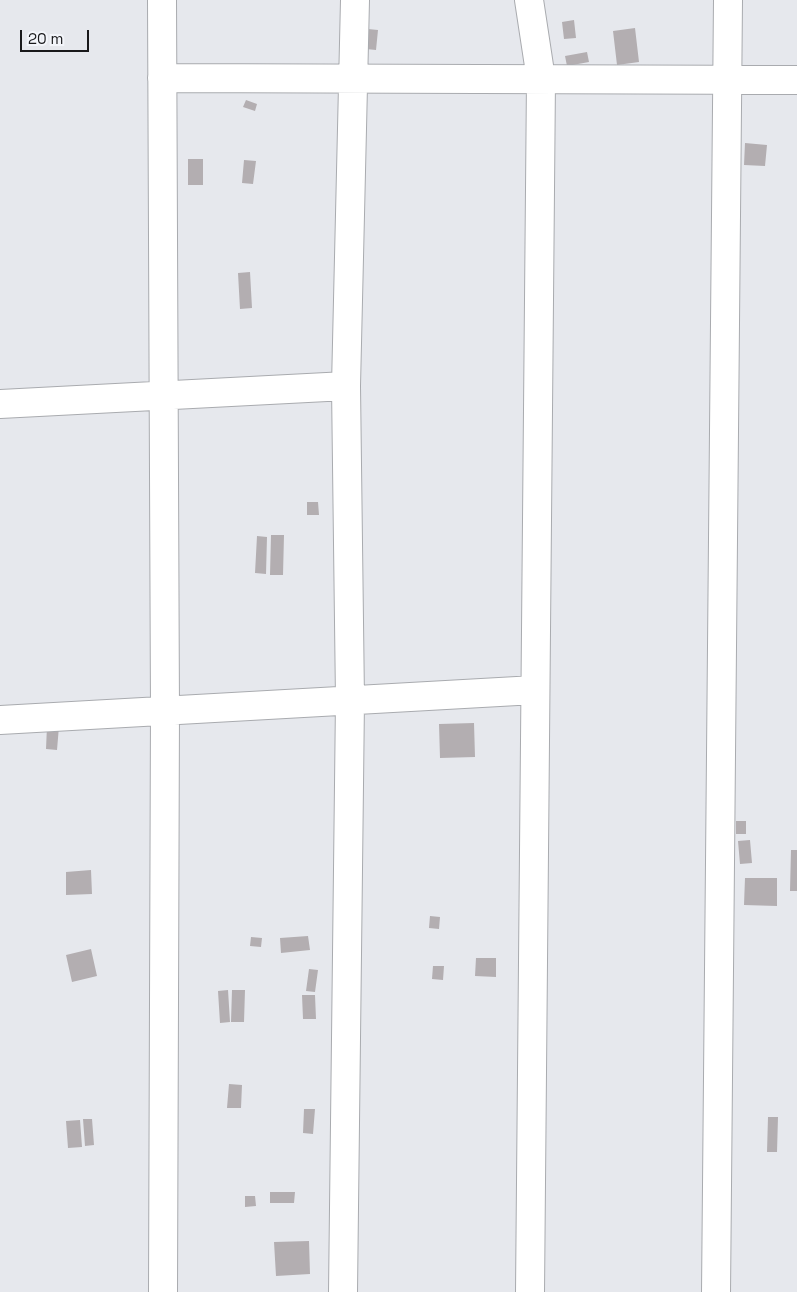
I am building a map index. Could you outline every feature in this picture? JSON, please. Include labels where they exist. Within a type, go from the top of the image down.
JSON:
[{"type":"street","points":[[162,0],[165,710],[163,1292]]},
{"type":"street","points":[[343,1292],[350,700],[346,386],[355,0]]},
{"type":"street","points":[[529,0],[541,79],[530,1292]]},
{"type":"street","points":[[716,1292],[728,0]]},
{"type":"street","points":[[162,78],[797,80]]},
{"type":"street","points":[[0,404],[346,386]]},
{"type":"street","points":[[0,720],[535,690]]},
{"type":"building","points":[[574,20],[576,38],[564,39],[562,22]]},
{"type":"building","points":[[635,28],[639,62],[617,65],[613,31]]},
{"type":"building","points":[[368,29],[378,30],[376,50],[366,49]]},
{"type":"building","points":[[587,52],[589,62],[567,66],[565,56]]},
{"type":"building","points":[[246,100],[257,104],[255,111],[243,107]]},
{"type":"building","points":[[745,143],[767,145],[765,166],[744,165]]},
{"type":"building","points":[[188,159],[203,159],[203,185],[188,185]]},
{"type":"building","points":[[244,160],[256,161],[253,184],[242,183]]},
{"type":"building","points":[[250,272],[252,308],[240,309],[238,273]]},
{"type":"building","points":[[307,502],[318,502],[319,515],[307,515]]},
{"type":"building","points":[[271,535],[284,535],[283,575],[270,575]]},
{"type":"building","points":[[257,536],[267,537],[266,574],[255,573]]},
{"type":"building","points":[[474,723],[475,757],[440,758],[439,724]]},
{"type":"building","points":[[47,726],[59,726],[57,750],[46,749]]},
{"type":"building","points":[[736,821],[746,821],[746,834],[736,834]]},
{"type":"building","points":[[750,840],[752,863],[740,864],[738,841]]},
{"type":"building","points":[[791,850],[797,850],[797,891],[790,891]]},
{"type":"building","points":[[91,870],[92,894],[66,895],[66,872]]},
{"type":"building","points":[[745,878],[777,878],[777,906],[744,905]]},
{"type":"building","points":[[430,916],[440,917],[439,929],[429,928]]},
{"type":"building","points":[[308,936],[310,950],[281,953],[280,938]]},
{"type":"building","points":[[251,937],[262,938],[261,947],[250,946]]},
{"type":"building","points":[[91,949],[97,976],[72,982],[66,955]]},
{"type":"building","points":[[476,958],[496,958],[496,977],[475,976]]},
{"type":"building","points":[[433,966],[444,966],[443,980],[432,979]]},
{"type":"building","points":[[309,969],[318,970],[315,992],[306,991]]},
{"type":"building","points":[[228,990],[230,1022],[220,1023],[218,991]]},
{"type":"building","points":[[232,990],[245,990],[244,1022],[231,1022]]},
{"type":"building","points":[[302,995],[315,995],[316,1019],[303,1019]]},
{"type":"building","points":[[229,1084],[242,1085],[241,1108],[227,1108]]},
{"type":"building","points":[[304,1109],[315,1109],[313,1134],[303,1133]]},
{"type":"building","points":[[768,1117],[778,1117],[777,1152],[767,1152]]},
{"type":"building","points":[[83,1119],[92,1119],[94,1145],[85,1146]]},
{"type":"building","points":[[80,1120],[82,1147],[68,1148],[66,1121]]},
{"type":"building","points":[[270,1192],[295,1192],[294,1203],[270,1203]]},
{"type":"building","points":[[245,1196],[255,1196],[256,1206],[245,1207]]},
{"type":"building","points":[[309,1241],[310,1274],[276,1276],[274,1242]]}]
